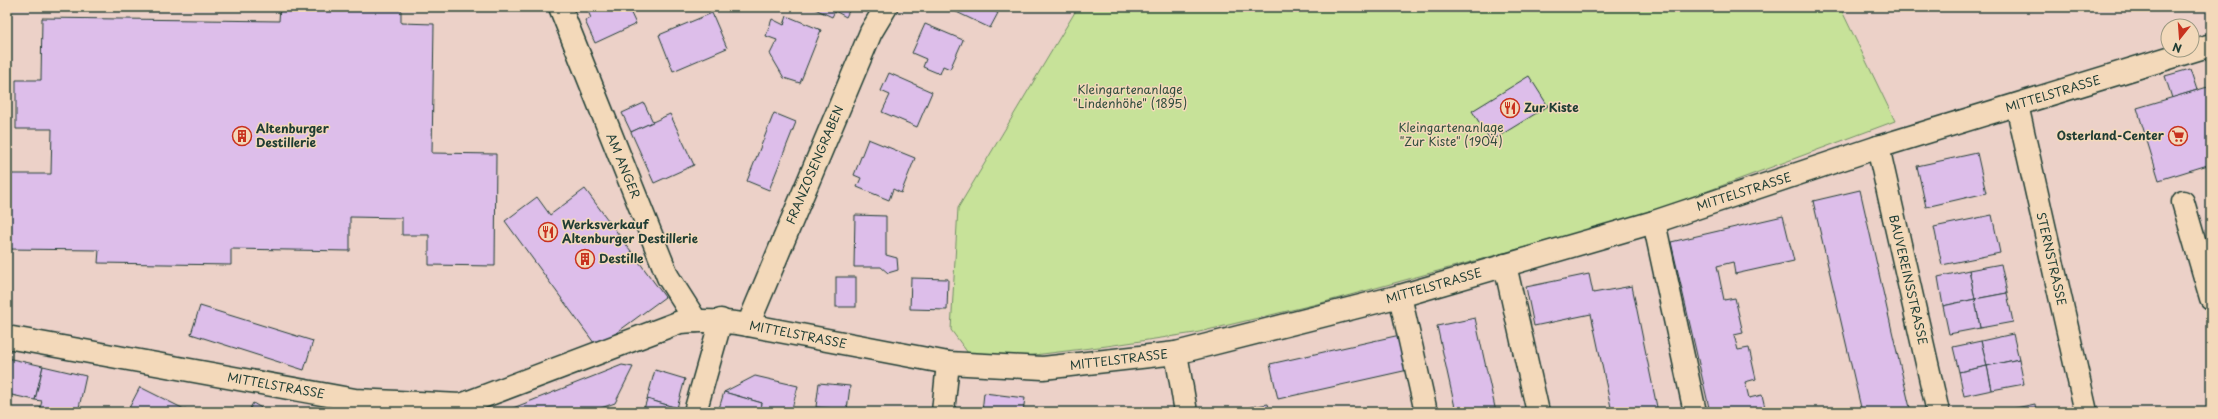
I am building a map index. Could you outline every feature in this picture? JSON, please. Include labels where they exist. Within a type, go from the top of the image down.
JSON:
[{"type":"street","name":"AM ANGER","points":[[560,7],[668,277],[696,321]]},
{"type":"street","name":"FRANZOSENGRABEN","points":[[748,325],[871,32],[886,7]]},
{"type":"street","name":"MITTELSTRASSE","points":[[7,337],[350,406],[461,405],[680,322],[721,320],[948,363],[1043,368],[1176,353],[1400,296],[1654,222],[1878,148],[2211,45]]},
{"type":"street","name":"STERNSTRASSE","points":[[2017,105],[2086,412]]},
{"type":"street","name":"BAUVEREINSSTRASSE","points":[[1878,148],[1938,412]]},
{"type":"street","points":[[2183,202],[2211,298]]},
{"type":"street","points":[[1654,222],[1695,412]]},
{"type":"street","points":[[1505,265],[1538,412]]},
{"type":"street","points":[[1400,296],[1426,412]]},
{"type":"street","points":[[695,412],[721,320]]},
{"type":"street","points":[[1176,353],[1186,412]]},
{"type":"street","points":[[944,412],[948,363]]},
{"type":"green space","name":"Kleingartenanlage \"Zur Kiste\" (1904)","points":[[1078,7],[1840,7],[1895,121],[1646,214],[1321,303],[1195,333],[1107,346],[1026,356],[968,353],[951,330],[958,208]]},
{"type":"building","name":"Altenburger Destillerie","points":[[280,7],[401,7],[401,23],[434,24],[432,153],[496,154],[495,266],[429,265],[429,235],[402,235],[402,218],[350,217],[350,251],[231,249],[231,265],[98,263],[99,250],[7,249],[7,174],[51,174],[52,129],[16,129],[16,80],[41,80],[42,18],[279,21]]},
{"type":"building","points":[[586,7],[628,7],[636,24],[595,43],[585,21],[591,18]]},
{"type":"building","points":[[811,7],[851,7],[846,17],[835,11],[832,17]]},
{"type":"building","points":[[946,7],[991,7],[990,9],[998,13],[990,28]]},
{"type":"building","points":[[712,13],[727,48],[673,71],[659,35]]},
{"type":"building","points":[[787,16],[821,30],[800,83],[784,78],[770,54],[777,40],[766,36],[772,19],[784,25]]},
{"type":"building","points":[[925,24],[963,40],[950,69],[943,66],[940,74],[923,67],[926,59],[912,53]]},
{"type":"building","points":[[2190,69],[2197,90],[2172,98],[2165,76]]},
{"type":"building","points":[[889,73],[932,92],[917,127],[882,112],[890,95],[881,91]]},
{"type":"building","name":"Zur Kiste","points":[[1529,76],[1548,106],[1491,141],[1472,111]]},
{"type":"building","name":"Osterland-Center","points":[[2211,86],[2211,164],[2159,180],[2137,108]]},
{"type":"building","points":[[644,103],[653,122],[631,132],[622,113]]},
{"type":"building","points":[[774,113],[796,122],[769,190],[747,181]]},
{"type":"building","points":[[670,114],[694,165],[654,183],[631,132]]},
{"type":"building","points":[[868,139],[915,158],[901,193],[893,189],[889,200],[857,187],[861,178],[854,175]]},
{"type":"building","points":[[1977,153],[1986,193],[1926,207],[1917,166]]},
{"type":"building","name":"Destille","points":[[585,189],[665,297],[597,347],[505,221],[537,197],[550,215]]},
{"type":"building","points":[[1860,190],[1911,412],[1862,412],[1813,201]]},
{"type":"building","points":[[855,215],[886,216],[886,255],[897,258],[898,270],[888,273],[881,267],[854,267]]},
{"type":"building","points":[[1992,215],[2000,253],[1942,265],[1934,227]]},
{"type":"building","points":[[1783,216],[1794,261],[1735,274],[1733,262],[1717,266],[1724,300],[1735,298],[1743,333],[1734,335],[1738,350],[1749,348],[1756,379],[1745,382],[1749,398],[1762,395],[1766,412],[1710,412],[1671,242]]},
{"type":"building","points":[[2001,264],[2007,293],[1975,299],[1969,270]]},
{"type":"building","points":[[1969,270],[1975,299],[1943,306],[1938,277]]},
{"type":"building","points":[[1589,274],[1593,293],[1632,286],[1658,412],[1612,412],[1591,314],[1534,326],[1526,287]]},
{"type":"building","points":[[836,277],[856,277],[856,307],[836,307]]},
{"type":"building","points":[[911,278],[948,279],[947,310],[910,309]]},
{"type":"building","points":[[2007,293],[2013,322],[1980,328],[1975,299]]},
{"type":"building","points":[[1975,299],[1980,328],[1949,334],[1943,306]]},
{"type":"building","points":[[200,306],[313,341],[304,370],[191,334]]},
{"type":"building","points":[[1475,318],[1496,412],[1456,412],[1437,326]]},
{"type":"building","points":[[2013,334],[2019,359],[1987,366],[1981,341]]},
{"type":"building","points":[[1400,335],[1408,370],[1278,399],[1270,364]]},
{"type":"building","points":[[1981,341],[1987,366],[1959,372],[1953,347]]},
{"type":"building","points":[[7,358],[43,366],[35,400],[7,394]]},
{"type":"building","points":[[2019,359],[2024,384],[1992,390],[1987,366]]},
{"type":"building","points":[[622,365],[633,367],[615,403],[601,408],[603,412],[503,412]]},
{"type":"building","points":[[43,366],[86,376],[78,412],[64,410],[64,412],[39,412],[42,401],[35,400]]},
{"type":"building","points":[[1987,366],[1992,390],[1964,396],[1959,372]]},
{"type":"building","points":[[655,370],[685,379],[677,408],[647,399]]},
{"type":"building","points":[[755,376],[798,386],[791,412],[760,412],[762,403],[724,392]]},
{"type":"building","points":[[819,383],[850,386],[847,410],[816,407]]},
{"type":"building","points":[[140,387],[190,412],[127,412]]},
{"type":"building","points":[[724,392],[762,403],[760,412],[718,412]]},
{"type":"building","points":[[984,393],[1025,398],[1023,412],[982,412]]},
{"type":"building","points":[[647,399],[677,408],[676,412],[643,412]]},
{"type":"building","points":[[253,403],[268,412],[248,412]]},
{"type":"building","points":[[1268,404],[1270,412],[1228,412],[1228,411]]},
{"type":"building","points":[[2035,404],[2036,412],[1997,412]]},
{"type":"place","name":"Zur Kiste","points":[[1510,108]]},
{"type":"place","name":"Altenburger Destillerie","points":[[242,136]]},
{"type":"place","name":"Osterland-Center","points":[[2178,136]]},
{"type":"place","name":"Werksverkauf Altenburger Destillerie","points":[[548,232]]},
{"type":"place","name":"Destille","points":[[585,259]]},
{"type":"park label","name":"Kleingartenanlage \"Lindenhöhe\" (1895)","points":[[1130,97]]}]
